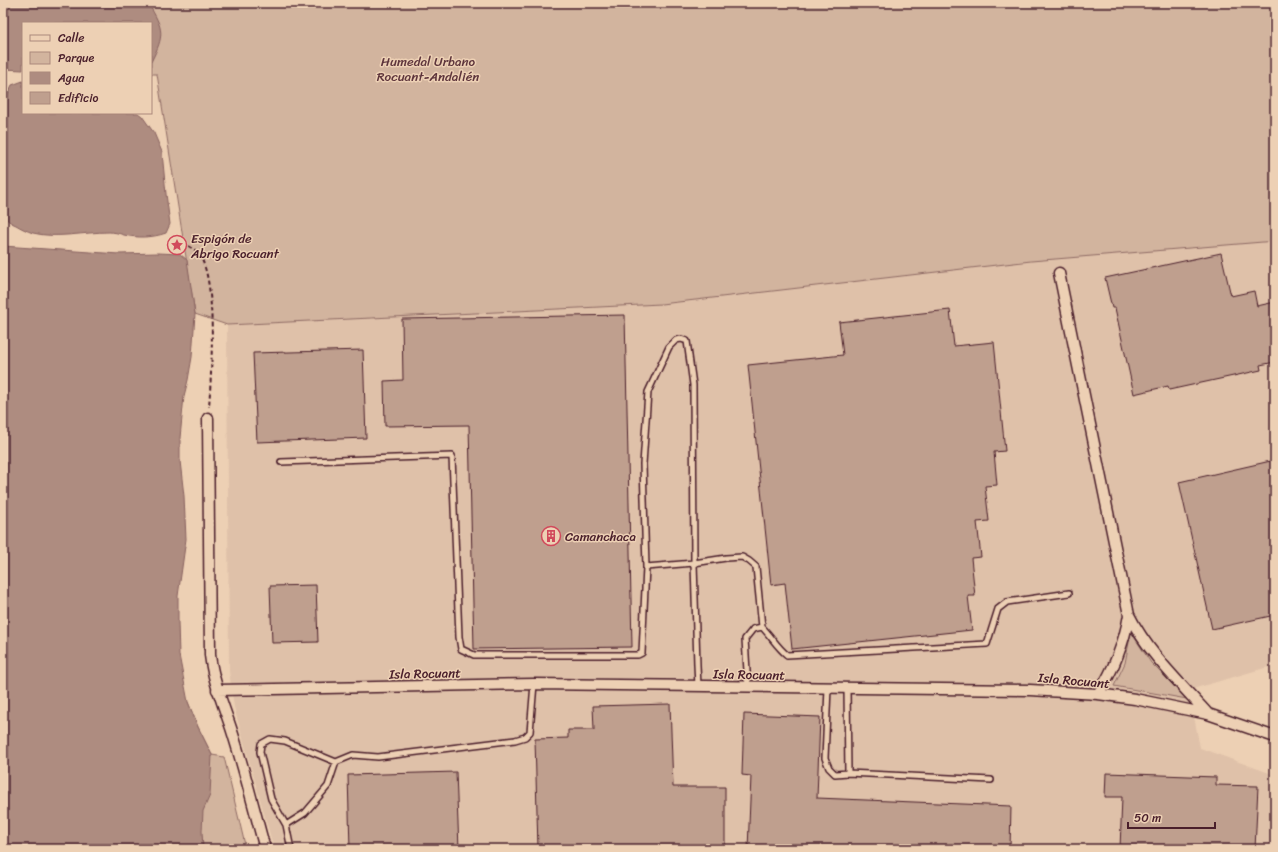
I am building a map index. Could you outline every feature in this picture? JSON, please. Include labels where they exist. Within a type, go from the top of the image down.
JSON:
[{"type":"street","points":[[1059,273],[1129,615],[1136,629],[1152,652],[1208,714]]},
{"type":"street","points":[[208,418],[211,669],[231,728],[265,849]]},
{"type":"street","points":[[1098,694],[1111,673],[1118,656],[1126,631],[1129,615]]},
{"type":"street","name":"Isla Rocuant","points":[[217,690],[534,684],[1030,690],[1098,694],[1135,699],[1208,714],[1275,737]]},
{"type":"lane","points":[[281,462],[452,456],[459,637],[461,649],[474,655],[638,655],[642,652],[646,567],[643,464],[648,392],[669,347],[676,340],[681,339],[687,341],[694,385],[694,563],[698,686]]},
{"type":"lane","points":[[646,567],[742,557],[750,561],[756,567],[762,627],[770,634],[780,649],[787,655],[987,644],[998,609],[1007,602],[1069,593]]},
{"type":"lane","points":[[748,687],[745,639],[753,629],[762,627]]},
{"type":"lane","points":[[291,849],[286,825],[271,799],[260,752],[261,744],[270,739],[285,741],[336,762],[353,755],[378,757],[516,740],[525,737],[530,732],[534,684]]},
{"type":"lane","points":[[828,688],[825,758],[829,768],[835,774],[848,773],[991,780]]},
{"type":"lane","points":[[847,688],[848,773]]},
{"type":"lane","points":[[286,825],[305,813],[328,786],[336,762]]},
{"type":"path","points":[[175,241],[195,250],[204,263],[211,302],[212,357],[208,418]]},
{"type":"shaded area","points":[[1275,241],[1275,665],[1189,690],[1200,748],[1275,775],[1275,849],[274,849],[234,707],[229,671],[227,325],[661,304],[1031,261]]},
{"type":"green space","name":"Humedal Urbano Rocuant-Andalién","points":[[3,3],[1275,3],[1275,241],[1031,261],[661,304],[227,325],[195,314],[157,74],[152,74],[152,22],[22,22]]},
{"type":"green space","points":[[1131,632],[1151,663],[1187,699],[1114,686],[1125,663]]},
{"type":"green space","points":[[188,702],[198,727],[212,755],[224,757],[246,849],[150,849]]},
{"type":"water","points":[[3,3],[148,3],[160,26],[161,32],[159,45],[152,60],[152,22],[22,22],[22,70],[3,69]]},
{"type":"water","points":[[22,81],[22,114],[139,114],[142,116],[154,133],[162,152],[170,224],[166,233],[145,237],[129,236],[109,232],[42,235],[26,230],[7,219],[3,214],[4,128],[6,102],[12,85]]},
{"type":"water","points":[[3,246],[119,254],[180,254],[187,260],[195,314],[192,357],[184,396],[180,438],[180,461],[184,496],[186,539],[178,596],[178,622],[179,655],[188,702],[198,727],[212,755],[210,795],[203,811],[203,849],[3,849]]},
{"type":"building","points":[[1221,253],[1231,296],[1254,291],[1257,306],[1275,302],[1275,362],[1260,365],[1261,370],[1169,390],[1168,386],[1134,394],[1115,308],[1112,308],[1105,278]]},
{"type":"building","points":[[950,310],[954,346],[994,342],[1005,451],[994,452],[997,485],[985,486],[989,521],[977,522],[981,557],[971,558],[975,596],[968,596],[972,630],[792,649],[785,583],[771,585],[748,365],[843,355],[839,322]]},
{"type":"building","name":"Camanchaca","points":[[625,315],[632,647],[474,649],[469,425],[385,426],[384,381],[403,380],[402,319]]},
{"type":"building","points":[[363,350],[366,438],[257,442],[253,353]]},
{"type":"building","points":[[1275,460],[1275,615],[1212,629],[1179,482]]},
{"type":"building","points":[[316,585],[318,642],[272,643],[270,586]]},
{"type":"building","points":[[670,704],[673,787],[725,787],[725,849],[538,849],[535,739],[568,738],[568,730],[594,730],[593,706]]},
{"type":"building","points":[[744,714],[820,717],[817,798],[1011,806],[1010,849],[748,849],[751,776],[742,775]]},
{"type":"building","points":[[456,772],[459,849],[350,849],[348,775]]},
{"type":"building","points":[[1106,773],[1216,777],[1216,785],[1258,786],[1255,849],[1120,849],[1122,797],[1105,797]]},
{"type":"place","name":"Espigón de Abrigo Rocuant","points":[[177,245]]},
{"type":"place","name":"Camanchaca","points":[[551,536]]}]
